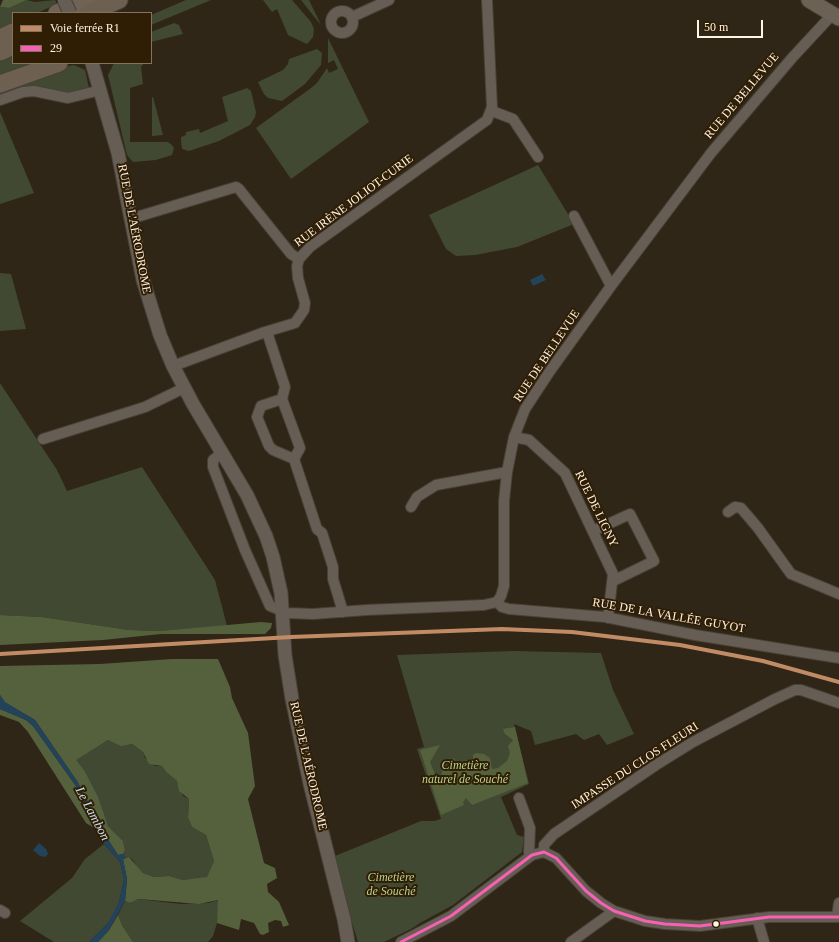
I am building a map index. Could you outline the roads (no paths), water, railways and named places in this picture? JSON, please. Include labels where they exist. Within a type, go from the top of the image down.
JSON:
[{"type":"highway","points":[[91,12],[119,0]]},
{"type":"highway","points":[[0,38],[12,32]]},
{"type":"highway","points":[[0,52],[12,46]]},
{"type":"highway","points":[[0,84],[56,64]]},
{"type":"main road","points":[[58,12],[80,0]]},
{"type":"main road","points":[[59,12],[90,0]]},
{"type":"main road","points":[[809,0],[838,16]]},
{"type":"street","points":[[64,0],[70,12]]},
{"type":"street","points":[[352,17],[390,0]]},
{"type":"street","points":[[487,0],[492,111],[513,119],[538,157]]},
{"type":"street","name":"RUE DE BELLEVUE","points":[[497,602],[501,596],[504,586],[504,501],[507,472],[514,436],[518,424],[533,396],[611,286],[711,153],[792,58],[829,18],[838,16]]},
{"type":"street","name":"RUE DE L'AÉRODROME","points":[[92,64],[118,153],[130,219],[148,299],[173,366],[184,388],[247,495],[266,536],[277,575],[292,699],[310,784],[344,919],[348,942]]},
{"type":"street","points":[[0,100],[23,92],[34,91],[68,98],[101,90]]},
{"type":"street","name":"RUE IRÈNE JOLIOT-CURIE","points":[[173,366],[295,323],[304,310],[305,303],[298,278],[298,259],[310,247],[480,126],[487,120],[492,111]]},
{"type":"street","points":[[130,219],[236,187],[291,254],[298,259]]},
{"type":"street","points":[[574,216],[611,286]]},
{"type":"street","points":[[267,332],[285,387],[282,399],[300,448],[294,459],[318,529],[322,533],[334,567],[333,578],[343,612]]},
{"type":"street","points":[[43,439],[145,407],[184,388]]},
{"type":"street","points":[[282,399],[261,406],[257,416],[269,446],[273,450],[294,459]]},
{"type":"street","name":"RUE DE LIGNY","points":[[514,436],[529,440],[565,473],[594,531],[613,574],[614,581],[608,618]]},
{"type":"street","points":[[222,453],[213,460],[213,467],[266,599],[270,606],[283,618],[297,614],[484,605],[497,602]]},
{"type":"street","points":[[411,507],[417,497],[436,485],[507,472]]},
{"type":"street","points":[[728,512],[735,507],[741,508],[758,528],[791,574],[839,594]]},
{"type":"street","points":[[594,531],[630,514],[654,561],[614,581]]},
{"type":"street","name":"RUE DE LA VALLÉE GUYOT","points":[[497,602],[502,607],[509,609],[608,618],[695,635],[839,658]]},
{"type":"street","name":"IMPASSE DU CLOS FLEURI","points":[[544,852],[544,845],[554,834],[656,765],[693,742],[774,699],[795,690],[801,690],[839,704]]},
{"type":"street","points":[[519,798],[530,828],[529,852],[532,855]]},
{"type":"street","points":[[401,942],[461,910],[532,855],[544,852],[556,858],[586,891],[614,911],[645,921],[700,926],[757,918],[838,916],[839,903]]},
{"type":"street","points":[[572,942],[614,911]]},
{"type":"street","points":[[757,918],[764,942]]},
{"type":"street","name":"RUE DE L'AÉRODROME","points":[[344,919],[354,942]]},
{"type":"water","points":[[542,274],[546,280],[533,286],[530,280]]},
{"type":"water","name":"Le Lambon","points":[[0,695],[5,702],[35,720],[77,781],[105,835],[118,855],[123,854],[126,858],[123,859],[127,879],[125,901],[109,930],[98,942],[89,942],[108,923],[119,902],[124,879],[120,862],[104,844],[78,789],[33,726],[26,720],[0,709]]},
{"type":"water","points":[[39,843],[46,849],[48,854],[45,857],[40,856],[33,850]]},
{"type":"rail line","name":"R1","points":[[0,654],[291,637],[502,629],[572,632],[680,645],[763,661],[839,682]]},
{"type":"park label","name":"Cimetière naturel de Souché","points":[[465,773]]},
{"type":"park label","name":"Cimetière de Souché","points":[[391,885]]}]
